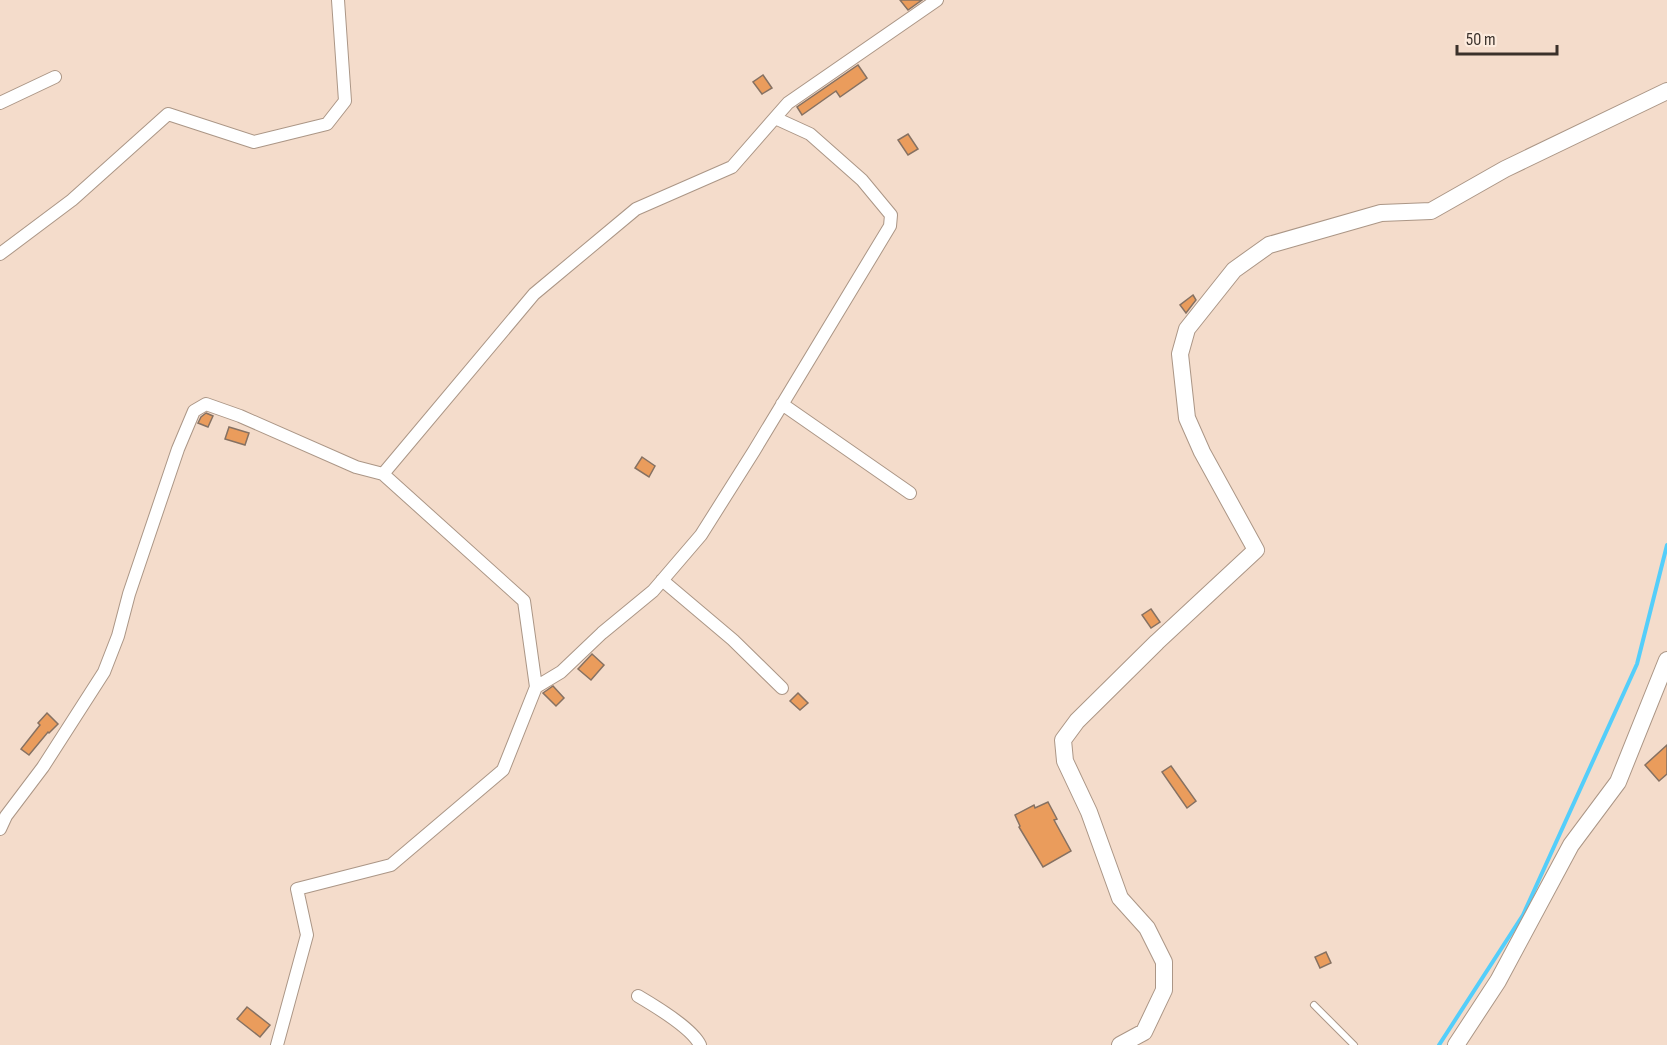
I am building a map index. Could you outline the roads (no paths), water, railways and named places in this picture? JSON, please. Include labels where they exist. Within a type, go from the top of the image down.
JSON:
[{"type":"street","points":[[0,254],[72,200],[168,114],[254,142],[327,124],[345,101],[338,0]]},
{"type":"street","points":[[383,474],[534,294],[636,209],[732,167],[788,103],[937,0]]},
{"type":"street","points":[[0,103],[55,76]]},
{"type":"street","points":[[1120,1045],[1144,1032],[1164,990],[1164,962],[1147,928],[1120,898],[1089,812],[1065,761],[1062,740],[1077,721],[1149,650],[1256,550],[1202,452],[1187,418],[1180,354],[1187,329],[1234,270],[1269,245],[1381,213],[1431,211],[1505,170],[1667,91]]},
{"type":"street","points":[[536,687],[561,672],[602,633],[652,591],[701,535],[890,226],[891,215],[862,180],[810,134],[775,118]]},
{"type":"street","points":[[0,829],[6,816],[43,767],[104,672],[118,636],[151,525],[194,411],[206,404],[240,416],[356,467],[383,474],[524,601],[536,687],[504,770],[391,864],[297,889],[307,935],[277,1045]]},
{"type":"street","points":[[782,404],[910,493]]},
{"type":"street","points":[[662,580],[733,640],[782,688]]},
{"type":"street","points":[[1456,1045],[1498,981],[1571,845],[1618,782],[1667,660]]},
{"type":"street","points":[[638,996],[668,1015],[697,1038],[700,1045]]},
{"type":"lane","points":[[1314,1005],[1354,1045]]},
{"type":"waterway","points":[[1439,1045],[1523,915],[1637,664],[1667,545]]}]
